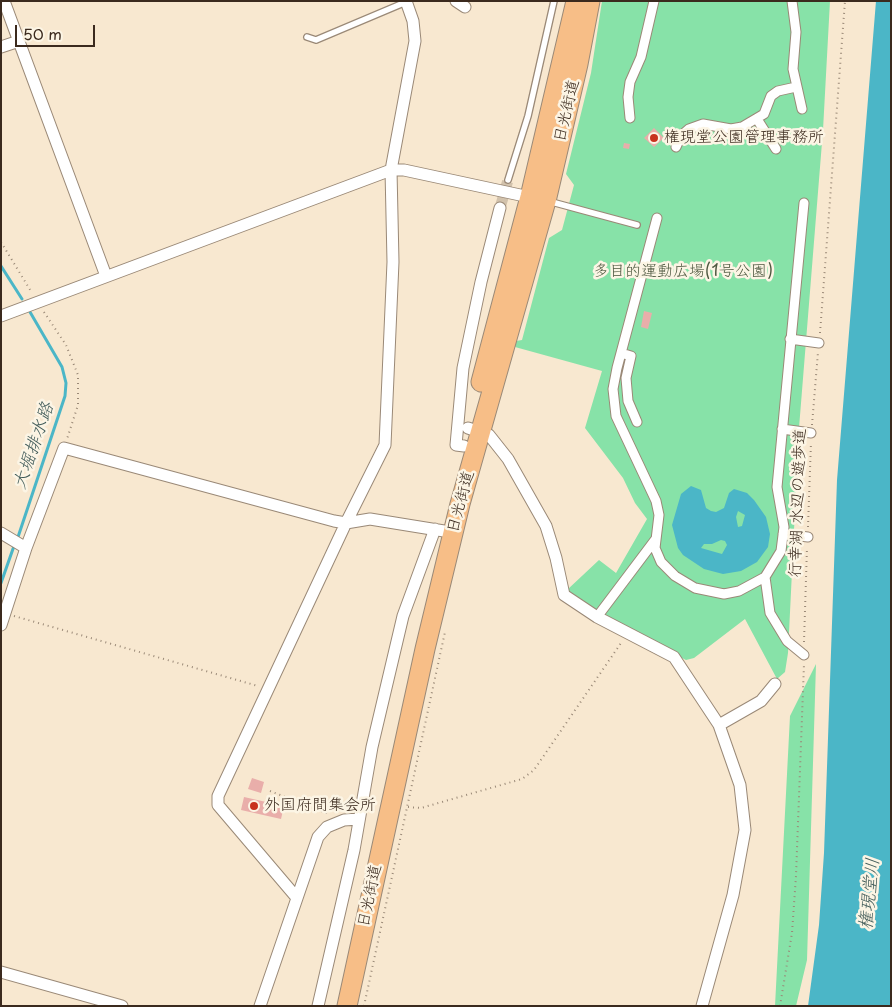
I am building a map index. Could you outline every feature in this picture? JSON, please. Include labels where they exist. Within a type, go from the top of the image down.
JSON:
[{"type":"highway","name":"日光街道","points":[[538,199],[576,1]]},
{"type":"highway","name":"日光街道","points":[[334,1006],[439,530],[471,435],[578,64],[590,1]]},
{"type":"highway","name":"日光街道","points":[[347,1006],[471,435]]},
{"type":"street","points":[[630,118],[628,97],[630,82],[641,57],[654,1]]},
{"type":"street","points":[[792,1],[796,32],[793,53],[796,87],[802,109]]},
{"type":"street","points":[[297,898],[218,805],[218,796],[346,523],[385,445],[393,262],[391,170],[415,42],[413,21],[406,2]]},
{"type":"street","points":[[4,3],[106,276]]},
{"type":"street","points":[[1,47],[19,41]]},
{"type":"street","points":[[676,147],[681,136],[689,128],[702,124],[731,129],[742,127],[764,114],[771,96],[778,91],[796,87]]},
{"type":"street","points":[[757,119],[776,148]]},
{"type":"street","points":[[1,316],[34,302],[391,170],[404,170],[538,199]]},
{"type":"street","points":[[657,218],[621,353],[614,388],[616,416],[656,500],[660,515],[654,548],[661,562],[675,576],[695,588],[724,594],[740,591],[765,577],[781,551],[784,526],[777,487],[804,203]]},
{"type":"street","points":[[500,208],[481,282],[463,368],[456,445],[471,435],[489,435],[508,459],[546,526],[556,558],[564,596],[597,618],[674,657],[719,725],[740,785],[745,830],[733,895],[702,1006]]},
{"type":"street","points":[[790,340],[819,342]]},
{"type":"street","points":[[621,353],[631,356],[626,378],[628,401],[637,422]]},
{"type":"street","points":[[782,429],[811,433]]},
{"type":"street","points":[[1,625],[26,548],[64,448],[326,520],[346,523],[370,519],[439,530],[403,616],[372,747],[359,820],[318,1006]]},
{"type":"street","points":[[1,533],[26,548]]},
{"type":"street","points":[[783,534],[808,537]]},
{"type":"street","points":[[597,618],[655,540]]},
{"type":"street","points":[[765,577],[773,619],[788,641],[804,655]]},
{"type":"street","points":[[719,725],[761,701],[776,684]]},
{"type":"street","points":[[260,1006],[322,831],[344,820],[359,820]]},
{"type":"street","points":[[1,972],[122,1006]]},
{"type":"lane","points":[[508,180],[528,116],[554,1]]},
{"type":"lane","points":[[307,37],[316,40],[406,2]]},
{"type":"lane","points":[[538,199],[637,226]]},
{"type":"path","name":"行幸湖 水辺の遊歩道","points":[[780,1006],[792,933],[811,433],[845,1]]},
{"type":"path","points":[[1,242],[34,302],[66,345],[78,375],[78,404],[64,448]]},
{"type":"path","points":[[5,614],[269,689]]},
{"type":"path","points":[[364,1006],[447,625]]},
{"type":"path","points":[[408,807],[421,808],[522,779],[534,770],[627,634]]},
{"type":"path","points":[[270,791],[344,820]]},
{"type":"green space","name":"多目的運動広場(1号公園)","points":[[602,1],[830,1],[823,130],[799,428],[788,653],[785,672],[777,679],[745,619],[694,658],[686,660],[603,618],[567,590],[599,560],[616,573],[647,519],[635,503],[623,478],[585,428],[602,371],[515,347],[516,341],[522,340],[549,238],[562,230],[574,185],[566,174],[591,73]]},
{"type":"green space","points":[[816,664],[807,960],[796,1006],[775,1006],[790,716]]},
{"type":"water","name":"権現堂川","points":[[876,1],[891,1],[891,1006],[808,1006],[819,925],[824,853],[837,480]]},
{"type":"water","points":[[691,486],[701,490],[706,508],[716,512],[724,508],[729,493],[734,489],[747,493],[766,517],[770,534],[768,547],[757,562],[741,571],[723,574],[704,569],[683,555],[678,548],[672,525],[681,494]],"holes":[[[738,511],[745,515],[742,526],[738,527],[736,517]],[[721,540],[725,541],[727,545],[722,554],[701,548],[704,544],[712,544]]]},
{"type":"building","name":"権現堂公園管理事務所","points":[[654,128],[664,138],[654,147],[644,138]]},
{"type":"building","points":[[624,143],[630,144],[629,149],[623,148]]},
{"type":"building","points":[[644,311],[652,313],[648,329],[641,327]]},
{"type":"building","points":[[252,778],[264,782],[261,793],[248,789]]},
{"type":"building","points":[[244,797],[284,806],[281,819],[241,810]]},
{"type":"waterway","name":"大堀排水路","points":[[1,266],[22,299]]},
{"type":"waterway","name":"大堀排水路","points":[[18,537],[65,396],[66,383],[62,367],[30,312]]},
{"type":"waterway","name":"大堀排水路","points":[[1,583],[14,546]]},
{"type":"tunnel","points":[[500,208],[508,180]]},
{"type":"place","name":"権現堂公園管理事務所","points":[[654,138]]},
{"type":"place","name":"外国府間集会所","points":[[254,806]]}]
